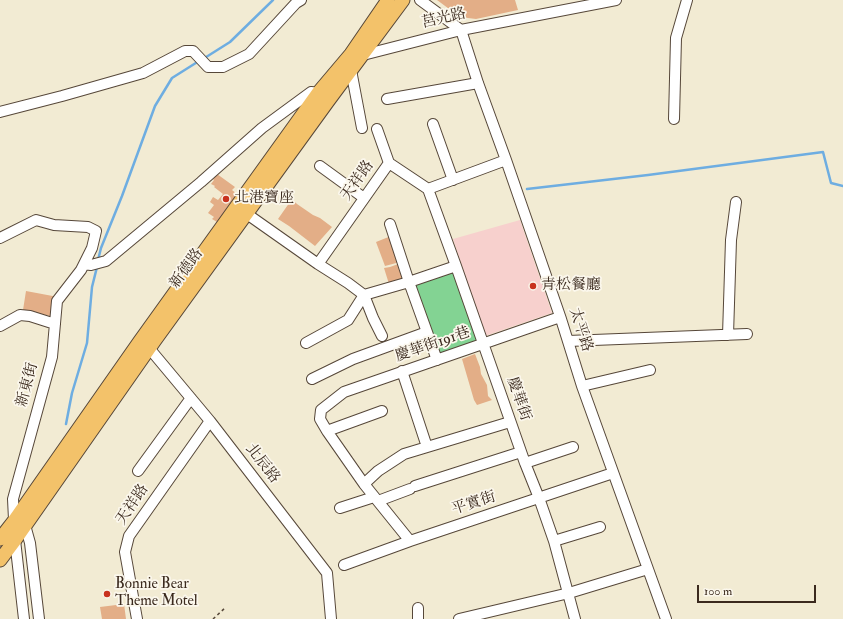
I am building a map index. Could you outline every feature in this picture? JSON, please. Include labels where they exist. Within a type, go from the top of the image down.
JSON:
[{"type":"main road","name":"新德路","points":[[144,345],[247,214],[323,97],[351,70],[357,54],[388,0]]},
{"type":"main road","name":"新德路","points":[[0,539],[19,523],[144,345],[323,97],[403,0]]},
{"type":"main road","name":"新德路","points":[[0,560],[15,540],[19,523]]},
{"type":"street","points":[[0,112],[143,73],[185,51],[193,51],[208,67],[223,67],[249,54],[296,3],[301,0]]},
{"type":"street","points":[[420,0],[461,30]]},
{"type":"street","name":"莒光路","points":[[357,54],[461,30],[616,0]]},
{"type":"street","points":[[674,119],[676,38],[687,0]]},
{"type":"street","name":"太平路","points":[[461,30],[478,83],[560,317],[582,386],[666,619]]},
{"type":"street","points":[[351,70],[362,128]]},
{"type":"street","points":[[387,99],[478,83]]},
{"type":"street","points":[[84,264],[91,265],[106,261],[201,182],[262,128],[311,92],[323,97]]},
{"type":"street","points":[[433,124],[453,180]]},
{"type":"street","points":[[377,129],[389,163]]},
{"type":"street","points":[[428,189],[506,160]]},
{"type":"street","name":"天祥路","points":[[318,264],[389,163],[428,189]]},
{"type":"street","points":[[320,166],[364,198]]},
{"type":"street","name":"慶華街","points":[[428,189],[510,422],[554,541],[575,619]]},
{"type":"street","points":[[728,335],[731,240],[736,202]]},
{"type":"street","points":[[247,214],[364,295],[382,336]]},
{"type":"street","name":"新東街","points":[[0,238],[36,220],[54,224],[88,227],[96,231],[92,248],[81,270],[57,301],[52,357],[13,499],[19,523],[30,543],[39,619]]},
{"type":"street","points":[[390,224],[437,360]]},
{"type":"street","points":[[306,343],[348,320],[364,295],[456,266]]},
{"type":"street","points":[[0,326],[20,315],[30,316],[55,324]]},
{"type":"street","name":"慶華街191巷","points":[[327,431],[320,419],[321,410],[344,392],[560,317]]},
{"type":"street","points":[[312,379],[353,359],[427,332]]},
{"type":"street","points":[[568,341],[747,334]]},
{"type":"street","name":"北辰路","points":[[144,345],[210,421],[327,573],[331,619]]},
{"type":"street","points":[[582,386],[650,370]]},
{"type":"street","points":[[402,372],[427,447]]},
{"type":"street","points":[[138,471],[191,398]]},
{"type":"street","points":[[382,411],[327,431],[364,484],[410,541]]},
{"type":"street","name":"天祥路","points":[[137,619],[125,552],[129,536],[210,421]]},
{"type":"street","points":[[364,484],[378,471],[404,454],[510,422]]},
{"type":"street","points":[[525,463],[573,447]]},
{"type":"street","points":[[340,508],[376,499],[521,452]]},
{"type":"street","name":"平實街","points":[[344,565],[410,541],[613,473]]},
{"type":"street","points":[[554,541],[600,527]]},
{"type":"street","points":[[15,540],[24,619]]},
{"type":"street","points":[[459,619],[569,593],[648,569]]},
{"type":"street","points":[[418,608],[418,619]]},
{"type":"path","points":[[213,619],[226,607]]},
{"type":"shaded area","points":[[520,220],[552,313],[485,336],[453,239]]},
{"type":"green space","points":[[456,266],[483,343],[437,360],[409,282]]},
{"type":"building","points":[[437,0],[515,0],[518,10],[476,19],[460,17]]},
{"type":"building","name":"北港寶座","points":[[217,174],[235,187],[232,190],[237,194],[217,222],[212,219],[214,217],[208,213],[214,205],[210,202],[213,197],[218,200],[223,194],[211,184]]},
{"type":"building","points":[[292,199],[297,204],[332,227],[315,246],[278,219]]},
{"type":"building","points":[[391,236],[400,262],[385,266],[376,242]]},
{"type":"building","points":[[401,263],[407,278],[389,284],[384,268]]},
{"type":"building","points":[[26,291],[58,297],[54,317],[23,310]]},
{"type":"building","points":[[475,354],[481,374],[487,385],[488,396],[492,400],[477,405],[474,400],[462,359]]},
{"type":"building","points":[[124,604],[126,619],[102,619],[100,607]]},
{"type":"waterway","points":[[203,59],[230,42],[273,0]]},
{"type":"waterway","points":[[98,260],[101,248],[155,106],[172,78],[199,61]]},
{"type":"waterway","points":[[527,189],[823,152],[831,183],[843,186]]},
{"type":"waterway","points":[[66,424],[72,393],[87,343],[92,287],[97,267]]},
{"type":"place","name":"北港寶座","points":[[226,199]]},
{"type":"place","name":"青松餐廳","points":[[533,286]]},
{"type":"place","name":"Bonnie Bear Theme Motel","points":[[107,594]]}]
